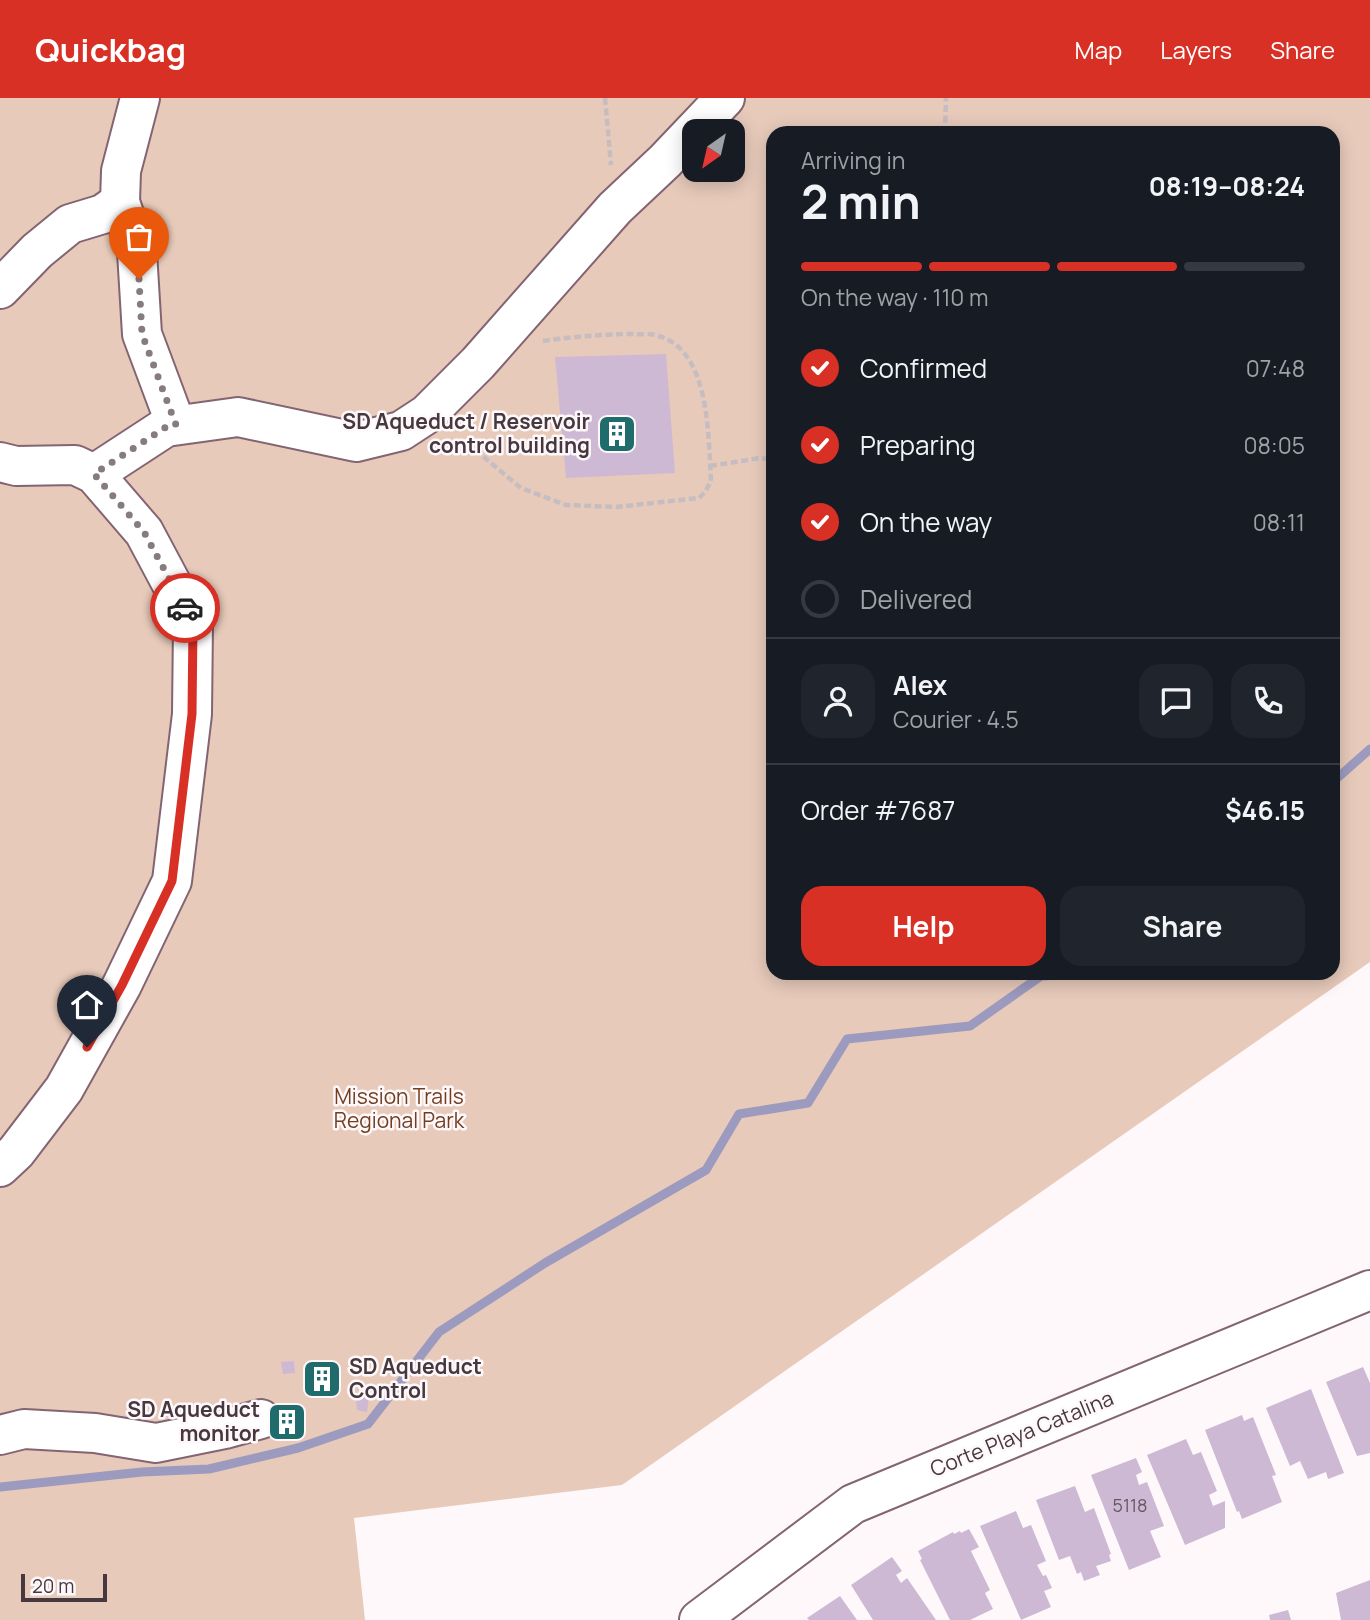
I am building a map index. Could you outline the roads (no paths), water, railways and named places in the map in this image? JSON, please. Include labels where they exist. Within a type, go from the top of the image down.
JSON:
[{"type":"street","points":[[140,98],[121,171],[120,202],[138,252],[142,334],[176,425]]},
{"type":"street","points":[[94,474],[166,427],[176,425],[239,417],[356,442],[401,431],[427,414],[478,363],[615,208],[665,162],[725,98]]},
{"type":"street","points":[[0,289],[37,251],[70,224],[103,214],[120,202]]},
{"type":"street","points":[[0,462],[16,466],[75,465],[94,474],[144,532],[193,624],[192,714],[172,881],[122,985],[64,1089],[16,1152],[0,1167]]},
{"type":"street","name":"Corte Playa Catalina","points":[[723,1613],[853,1504],[1370,1290]]},
{"type":"street","points":[[0,1435],[36,1429],[95,1433],[156,1443],[261,1419]]},
{"type":"waterway","points":[[1340,776],[1370,749]]},
{"type":"waterway","points":[[0,1487],[142,1472],[209,1469],[298,1448],[368,1424],[439,1332],[545,1263],[706,1170],[739,1114],[808,1103],[847,1039],[970,1026],[1035,980]]},
{"type":"place","name":"SD Aqueduct / Reservoir control building","points":[[617,434]]},
{"type":"place","name":"SD Aqueduct Control","points":[[322,1379]]},
{"type":"place","name":"SD Aqueduct monitor","points":[[287,1422]]},
{"type":"park label","name":"Mission Trails Regional Park","points":[[399,1109]]}]
